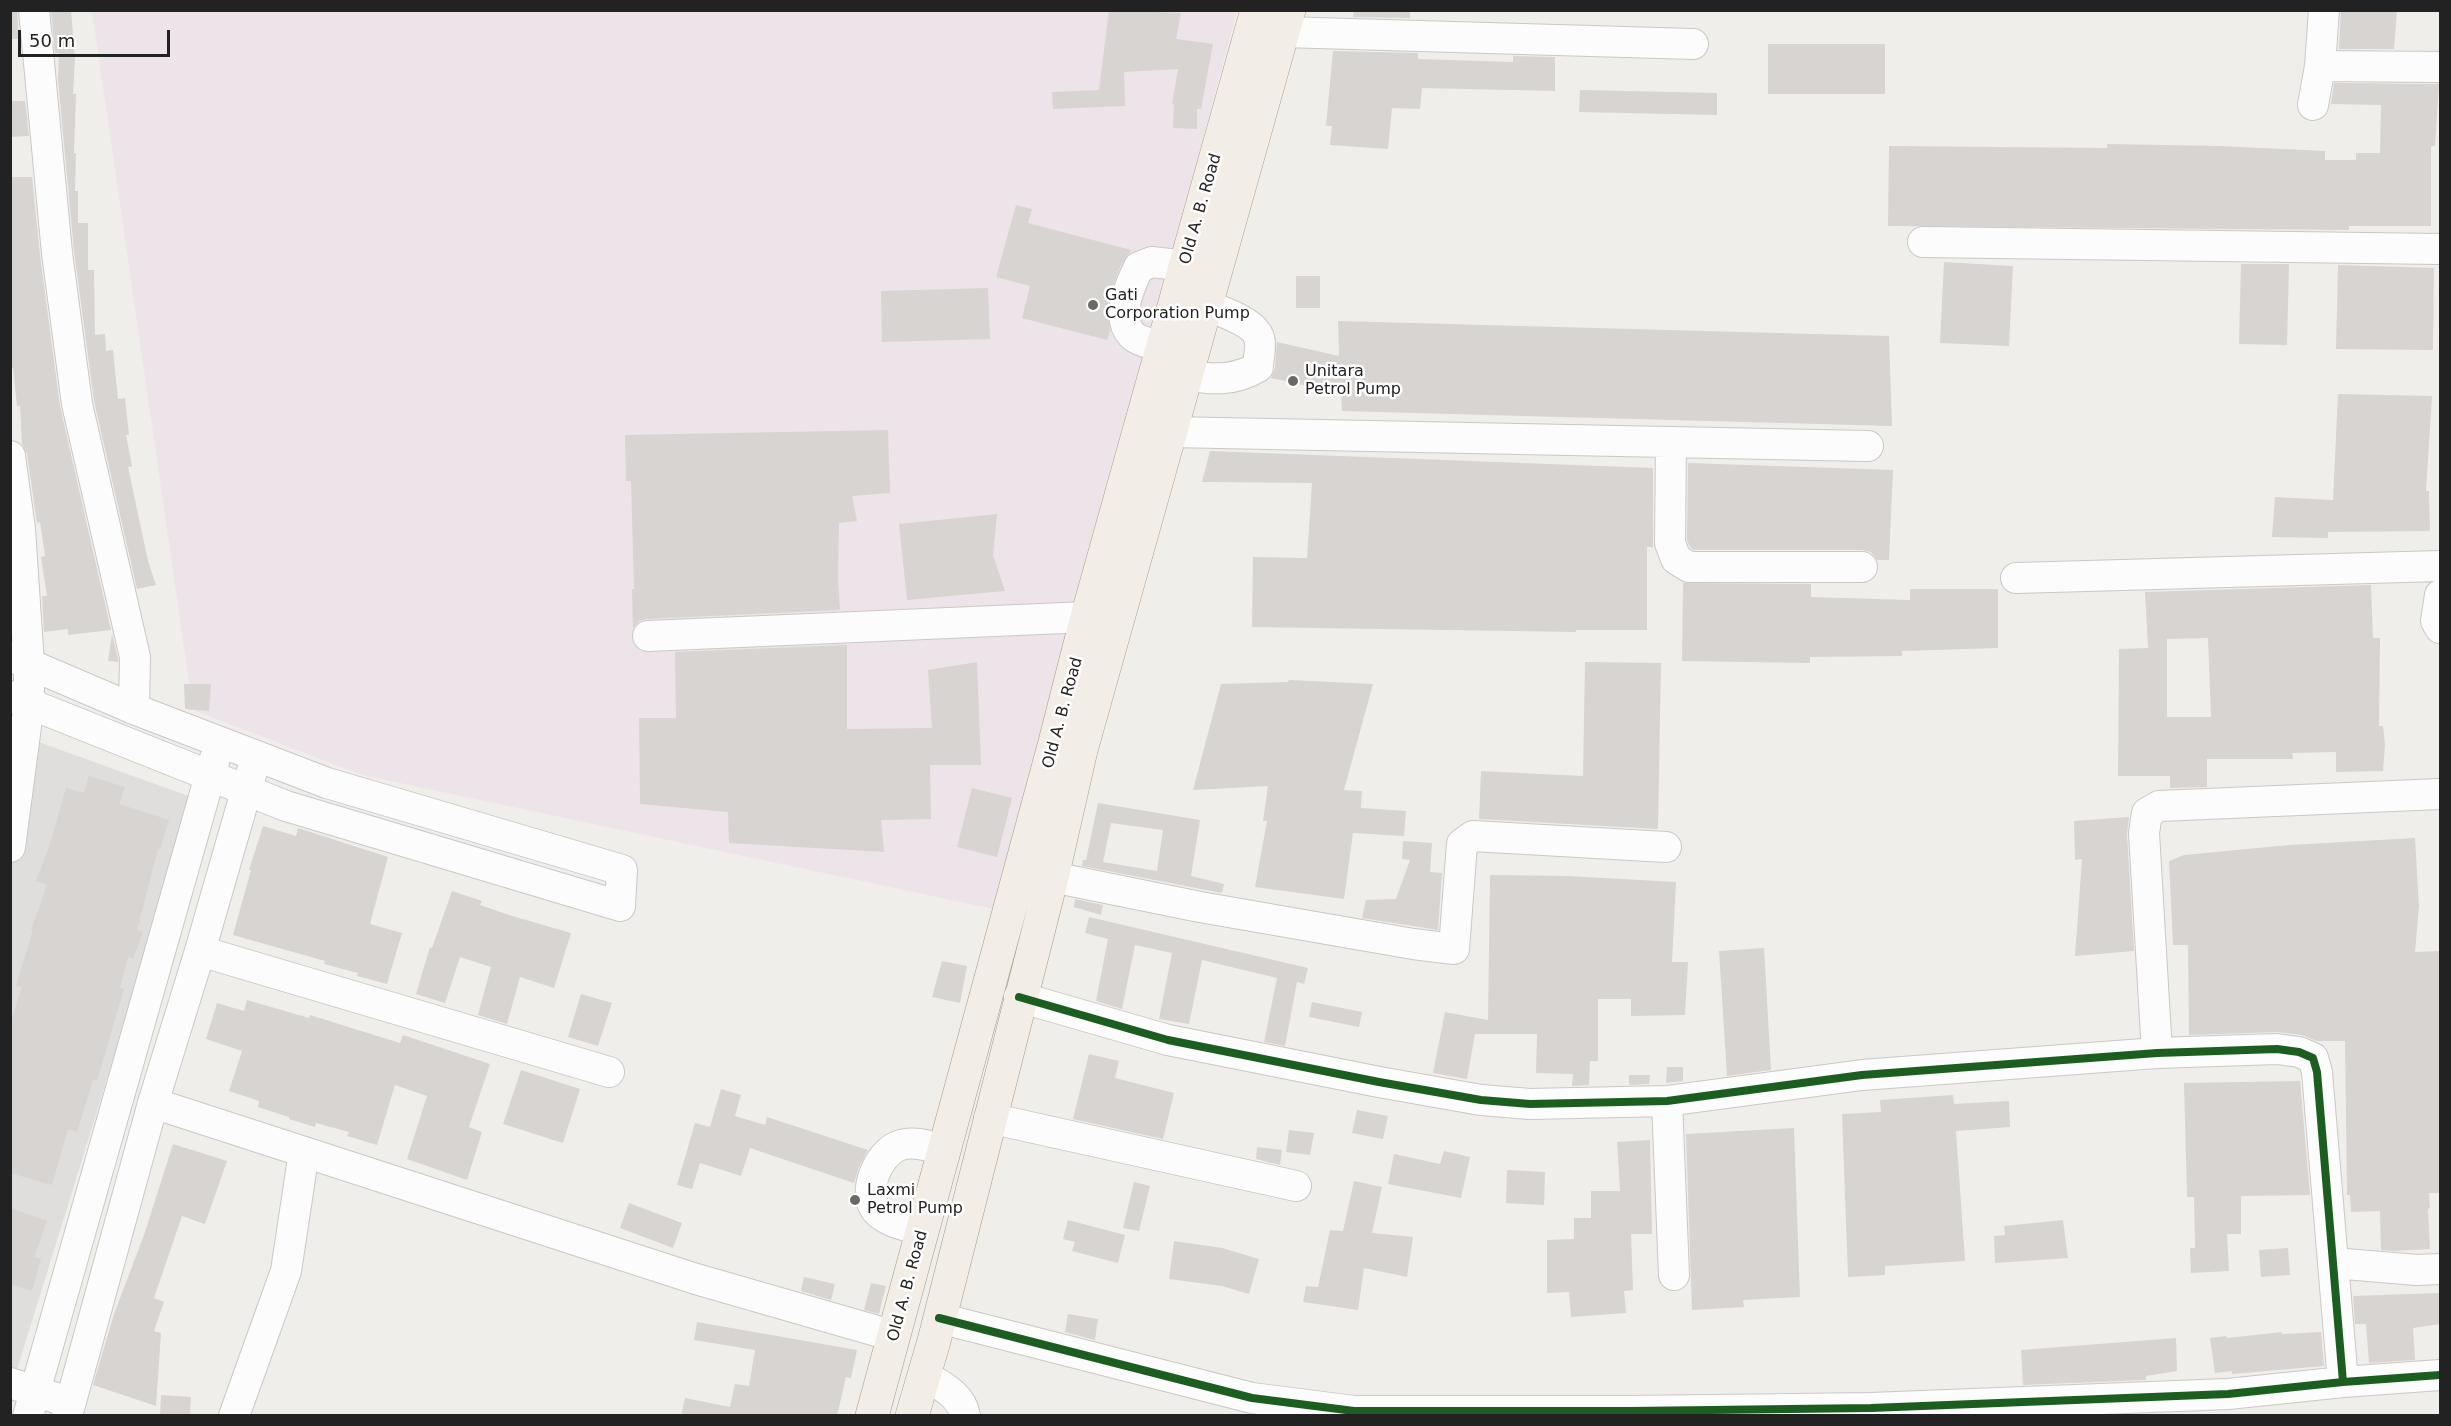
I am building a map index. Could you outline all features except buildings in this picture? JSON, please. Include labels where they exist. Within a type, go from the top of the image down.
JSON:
[{"type":"main road","name":"Old A. B. Road","points":[[872,1416],[1087,617],[1257,10]]},
{"type":"main road","name":"Old A. B. Road","points":[[912,1416],[1052,877],[1081,750],[1286,22]]},
{"type":"street","points":[[34,10],[57,253],[77,404],[135,657],[134,709]]},
{"type":"street","points":[[2313,105],[2320,66],[2324,10]]},
{"type":"street","points":[[1286,22],[1693,44]]},
{"type":"street","points":[[2320,66],[2440,67]]},
{"type":"street","points":[[1923,242],[2440,249]]},
{"type":"street","points":[[1163,346],[1133,336],[1127,328],[1124,313],[1131,281],[1139,267],[1152,262],[1186,266]]},
{"type":"street","points":[[1186,375],[1226,378],[1244,376],[1258,367],[1259,338],[1252,327],[1206,305]]},
{"type":"street","points":[[1170,432],[1868,446]]},
{"type":"street","points":[[1671,442],[1670,543],[1676,559],[1689,567],[1862,567]]},
{"type":"street","points":[[10,456],[20,529],[20,700],[10,847]]},
{"type":"street","points":[[2016,578],[2440,566]]},
{"type":"street","points":[[2440,595],[2436,621],[2440,628]]},
{"type":"street","points":[[648,636],[1087,617]]},
{"type":"street","points":[[20,660],[134,709],[327,783],[622,870],[620,906],[286,806],[20,700]]},
{"type":"street","points":[[220,742],[25,1397],[69,1409],[153,1103],[200,951],[245,790],[257,757]]},
{"type":"street","points":[[2157,1053],[2144,833],[2147,813],[2159,806],[2440,794]]},
{"type":"street","points":[[1052,877],[1200,907],[1454,949],[1462,844],[1473,836],[1666,847]]},
{"type":"street","points":[[200,951],[609,1072]]},
{"type":"street","points":[[1019,998],[1168,1040],[1482,1100],[1530,1104],[1667,1101],[1862,1075],[2157,1053],[2277,1049],[2299,1052],[2313,1058],[2317,1072],[2343,1382]]},
{"type":"street","points":[[1667,1101],[1674,1275]]},
{"type":"street","points":[[153,1103],[696,1279],[894,1336]]},
{"type":"street","points":[[989,1118],[1296,1186]]},
{"type":"street","points":[[923,1231],[882,1216],[875,1209],[870,1195],[875,1174],[885,1154],[898,1146],[926,1145],[944,1151]]},
{"type":"street","points":[[234,1416],[285,1271],[304,1152]]},
{"type":"street","points":[[2333,1263],[2417,1270],[2440,1269]]},
{"type":"street","points":[[939,1318],[1252,1407],[1354,1411],[1630,1414],[2227,1405],[2343,1382],[2440,1375]]},
{"type":"street","points":[[924,1375],[950,1390],[964,1409],[965,1416]]},
{"type":"shaded area","points":[[92,11],[1237,11],[998,910],[362,775],[193,710]]},
{"type":"shaded area","points":[[11,732],[194,798],[11,1389]]},
{"type":"cycle path","points":[[1019,997],[1168,1040],[1379,1082],[1481,1100],[1530,1104],[1667,1101],[1862,1075],[2157,1053],[2277,1049],[2299,1052],[2313,1058],[2317,1072],[2343,1382]]},
{"type":"cycle path","points":[[939,1318],[1252,1398],[1354,1411],[1871,1408],[2228,1394],[2440,1375]]},
{"type":"place","name":"Gati Corporation Pump","points":[[1093,305]]},
{"type":"place","name":"Unitara Petrol Pump","points":[[1293,381]]},
{"type":"place","name":"Laxmi Petrol Pump","points":[[855,1200]]}]
